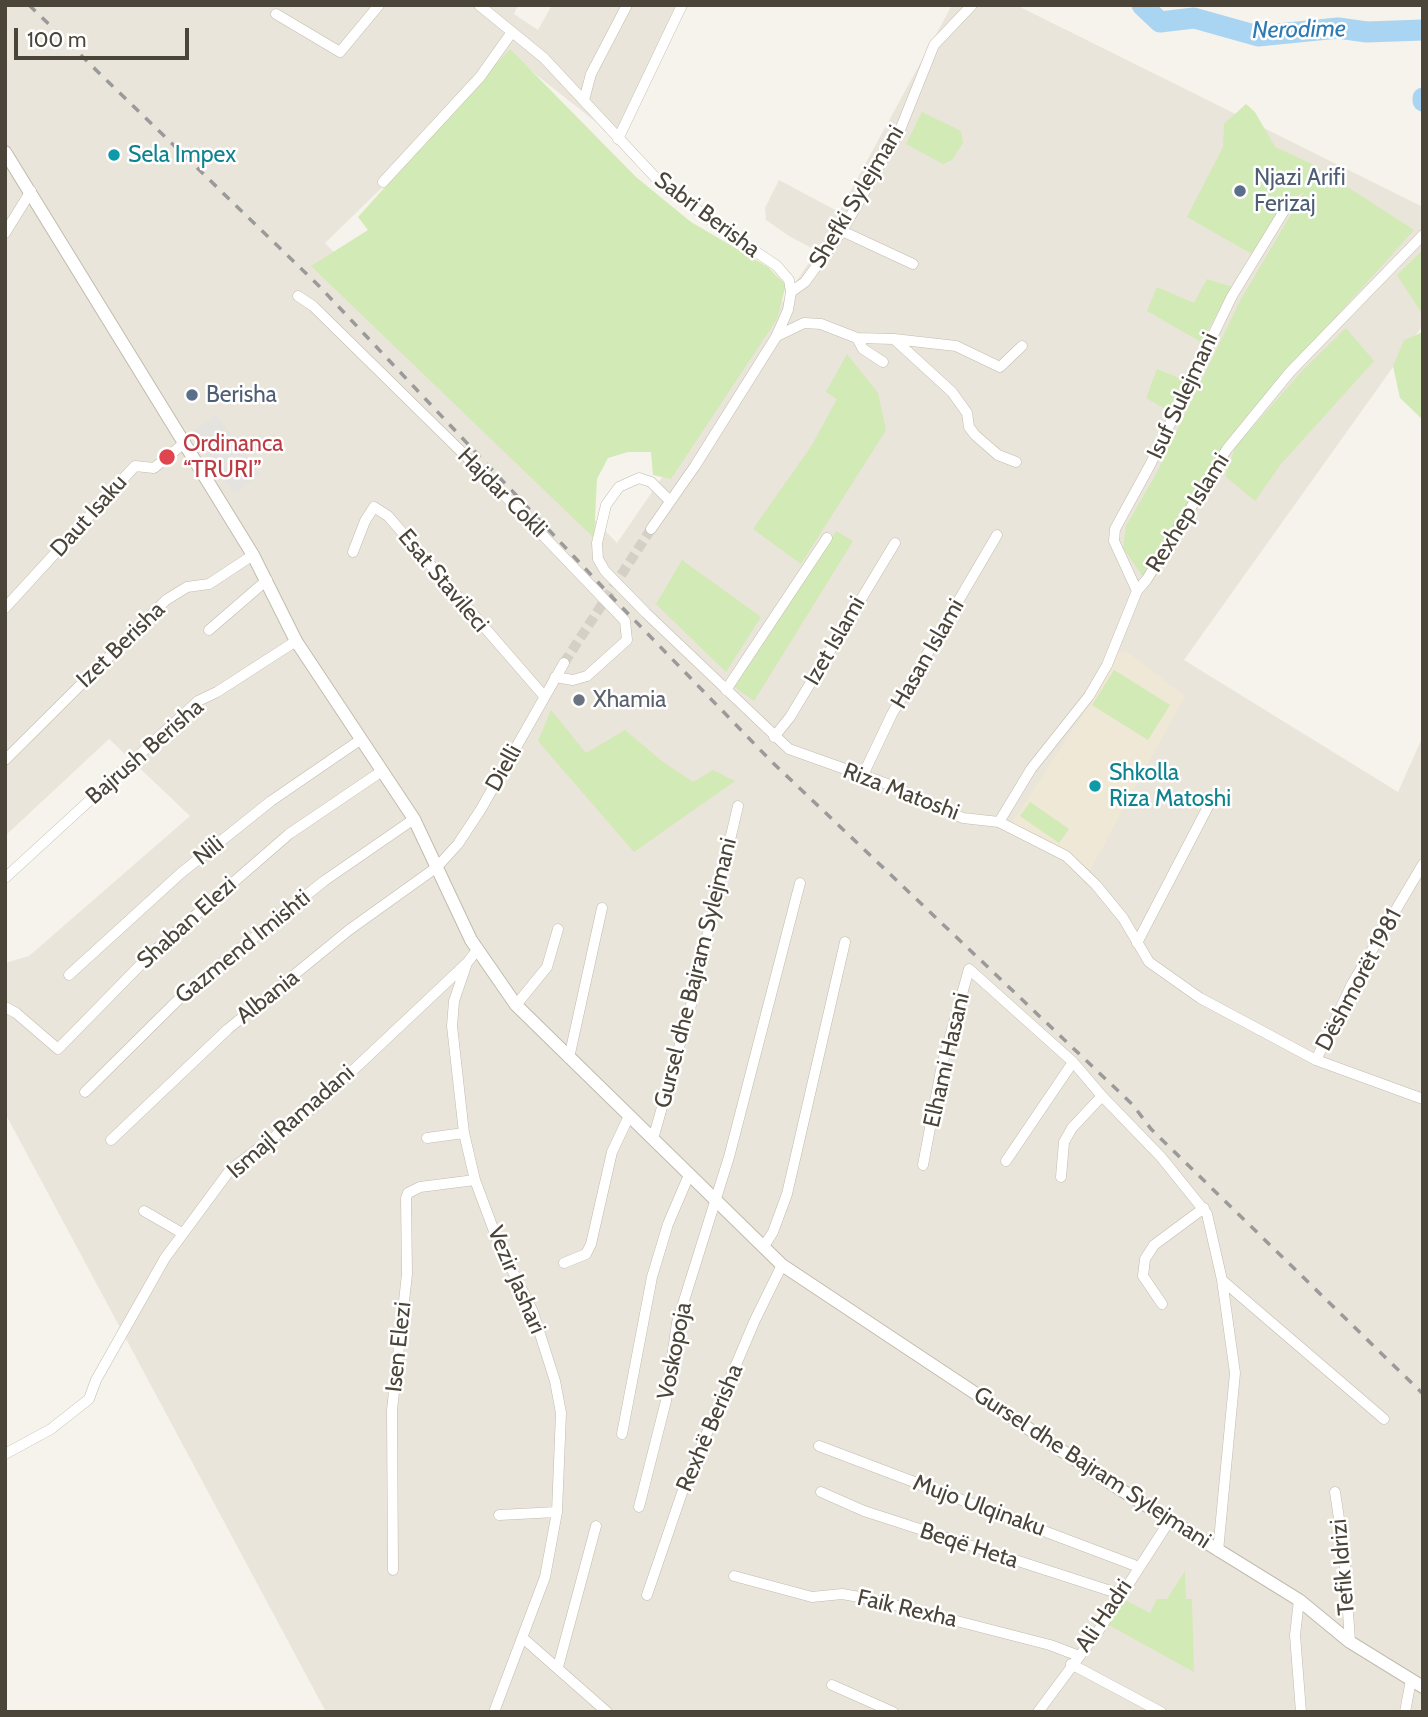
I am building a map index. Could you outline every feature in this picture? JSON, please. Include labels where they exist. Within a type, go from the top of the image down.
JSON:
[{"type":"street","points":[[276,14],[340,52],[379,5]]},
{"type":"street","name":"Sabri Berisha","points":[[479,5],[544,58],[654,176],[715,224],[777,266],[789,280],[791,292]]},
{"type":"street","points":[[584,100],[592,74],[627,5]]},
{"type":"street","points":[[618,139],[682,5]]},
{"type":"street","name":"Shefki Sylejmani","points":[[791,292],[805,282],[842,231],[900,130],[934,45],[972,5]]},
{"type":"street","points":[[383,182],[480,77],[512,32]]},
{"type":"street","name":"Gursel dhe Bajram Sylejmani","points":[[5,152],[253,555],[296,641],[414,819],[477,950],[516,1005],[782,1265],[1218,1552],[1299,1600],[1350,1642],[1423,1687]]},
{"type":"street","points":[[5,233],[31,191]]},
{"type":"street","name":"Isuf Sulejmani","points":[[1137,591],[1114,541],[1115,529],[1150,465],[1232,296],[1287,206]]},
{"type":"street","points":[[842,231],[913,264]]},
{"type":"street","name":"Rexhep Islami","points":[[999,822],[1031,769],[1089,696],[1107,665],[1137,591],[1227,449],[1261,405],[1423,235]]},
{"type":"street","points":[[650,529],[668,500],[695,466],[776,337],[788,310],[791,292]]},
{"type":"street","name":"Hajdar Cokli","points":[[298,296],[313,306],[483,473],[625,621],[627,640],[587,676],[573,680],[555,677]]},
{"type":"street","points":[[788,310],[810,324],[857,338],[956,346],[1000,367],[1022,346]]},
{"type":"street","points":[[776,337],[789,328],[810,324]]},
{"type":"street","points":[[857,338],[863,349],[883,362]]},
{"type":"street","points":[[894,339],[952,392],[975,435],[991,450],[1016,462]]},
{"type":"street","name":"Daut Isaku","points":[[5,608],[135,466],[154,468],[183,444]]},
{"type":"street","name":"Riza Matoshi","points":[[668,500],[651,482],[639,478],[619,487],[606,505],[597,543],[598,559],[605,571],[789,749],[863,775],[963,818],[999,822],[1066,856],[1116,910],[1149,962],[1200,998],[1316,1060],[1423,1099]]},
{"type":"street","name":"Esat Stavileci","points":[[353,552],[365,521],[374,507],[388,516],[544,696]]},
{"type":"street","name":"Hasan Islami","points":[[863,775],[892,714],[997,535]]},
{"type":"street","points":[[726,690],[827,538]]},
{"type":"street","name":"Izet Islami","points":[[774,737],[790,717],[895,543]]},
{"type":"street","name":"Izet Berisha","points":[[5,760],[166,600],[187,587],[209,584],[253,555]]},
{"type":"street","points":[[209,630],[267,580]]},
{"type":"street","name":"Bajrush Berisha","points":[[5,878],[198,701],[217,692],[296,641]]},
{"type":"street","name":"Dielli","points":[[437,867],[458,844],[481,809],[564,663]]},
{"type":"street","name":"Nili","points":[[69,975],[211,849],[271,801],[360,740]]},
{"type":"street","name":"Shaban Elezi","points":[[5,1007],[16,1013],[58,1049],[152,953],[289,834],[382,771]]},
{"type":"street","points":[[1137,943],[1213,799]]},
{"type":"street","name":"Gursel dhe Bajram Sylejmani","points":[[653,1139],[691,1005],[738,806]]},
{"type":"street","name":"Gazmend Imishti","points":[[85,1092],[185,993],[324,881],[414,819]]},
{"type":"street","name":"Dëshmorët 1981","points":[[1316,1060],[1352,984],[1423,864]]},
{"type":"street","name":"Albania","points":[[111,1140],[228,1029],[349,930],[437,867]]},
{"type":"street","points":[[714,1197],[741,1111],[800,883]]},
{"type":"street","points":[[569,1058],[602,908]]},
{"type":"street","points":[[516,1005],[547,967],[558,929]]},
{"type":"street","points":[[764,1246],[773,1232],[787,1194],[845,942]]},
{"type":"street","name":"Vezir Jashari","points":[[477,950],[467,963],[454,1001],[452,1026],[464,1133],[475,1180],[497,1239],[533,1312],[555,1381],[561,1413],[557,1512],[545,1577],[524,1639],[494,1712]]},
{"type":"street","name":"Ismajl Ramadani","points":[[5,1454],[51,1429],[89,1399],[96,1380],[182,1233],[230,1170],[314,1107],[467,963]]},
{"type":"street","name":"Elhami Hasani","points":[[923,1165],[942,1065],[969,970],[1073,1062],[1204,1208],[1213,1229],[1235,1373],[1218,1552]]},
{"type":"street","points":[[1006,1161],[1073,1062]]},
{"type":"street","points":[[1061,1177],[1064,1142],[1072,1128],[1101,1096]]},
{"type":"street","points":[[564,1263],[586,1254],[591,1244],[612,1152],[629,1116]]},
{"type":"street","points":[[426,1138],[464,1133]]},
{"type":"street","points":[[622,1434],[652,1277],[668,1224],[689,1175]]},
{"type":"street","name":"Isen Elezi","points":[[393,1570],[392,1410],[407,1274],[406,1198],[408,1193],[420,1187],[475,1180]]},
{"type":"street","name":"Voskopoja","points":[[639,1507],[666,1401],[677,1322],[714,1197]]},
{"type":"street","points":[[1162,1304],[1143,1276],[1145,1259],[1154,1245],[1204,1208]]},
{"type":"street","points":[[144,1211],[182,1233]]},
{"type":"street","name":"Rexhë Berisha","points":[[646,1595],[684,1487],[755,1320],[782,1265]]},
{"type":"street","points":[[1222,1280],[1384,1419]]},
{"type":"street","name":"Mujo Ulqinaku","points":[[819,1446],[1139,1567]]},
{"type":"street","name":"Beqë Heta","points":[[821,1492],[864,1511],[1120,1594]]},
{"type":"street","name":"Tefik Idrizi","points":[[1335,1492],[1344,1552],[1350,1642]]},
{"type":"street","points":[[499,1515],[557,1512]]},
{"type":"street","name":"Ali Hadri","points":[[1038,1712],[1099,1630],[1170,1520]]},
{"type":"street","points":[[558,1667],[596,1526]]},
{"type":"street","name":"Faik Rexha","points":[[734,1576],[812,1597],[842,1594],[897,1605],[1050,1645],[1161,1712]]},
{"type":"street","points":[[1299,1600],[1295,1635],[1301,1712]]},
{"type":"street","points":[[524,1639],[607,1712]]},
{"type":"street","points":[[1405,1712],[1410,1680]]},
{"type":"street","points":[[832,1685],[893,1712]]},
{"type":"shaded area","points":[[5,5],[518,5],[514,14],[538,30],[552,5],[688,5],[620,141],[515,58],[325,243],[617,543],[817,251],[766,220],[765,208],[779,180],[839,212],[952,5],[1016,5],[1423,207],[1423,325],[1184,660],[1398,792],[1423,736],[1423,1712],[326,1712],[5,1113],[5,963],[29,956],[190,816],[109,739],[5,836]]},
{"type":"shaded area","points":[[216,415],[260,474],[234,493],[190,433]]},
{"type":"shaded area","points":[[1126,651],[1185,696],[1093,865],[1084,874],[1066,856],[1009,827],[1088,706],[1117,654]]},
{"type":"green space","points":[[510,49],[636,177],[691,222],[768,267],[786,285],[777,319],[671,479],[653,475],[651,452],[628,452],[608,458],[597,479],[594,538],[311,266],[368,230],[358,217]]},
{"type":"green space","points":[[1246,104],[1255,112],[1275,147],[1312,164],[1414,230],[1245,418],[1218,455],[1144,578],[1123,548],[1126,526],[1156,474],[1240,301],[1304,192],[1286,202],[1252,254],[1187,217],[1223,147],[1224,124]]},
{"type":"green space","points":[[922,112],[961,131],[963,143],[952,160],[943,164],[906,144]]},
{"type":"green space","points":[[1423,250],[1423,315],[1397,275]]},
{"type":"green space","points":[[1207,279],[1232,287],[1201,342],[1147,311],[1157,287],[1194,303]]},
{"type":"green space","points":[[1346,328],[1374,361],[1281,464],[1255,501],[1225,476],[1235,447],[1303,370]]},
{"type":"green space","points":[[1423,332],[1423,420],[1400,398],[1393,366],[1404,340]]},
{"type":"green space","points":[[847,354],[878,393],[886,430],[801,564],[753,529],[812,445],[837,399],[826,392]]},
{"type":"green space","points":[[1157,369],[1184,380],[1169,411],[1146,398]]},
{"type":"green space","points":[[836,531],[853,541],[754,701],[733,686]]},
{"type":"green space","points":[[682,560],[761,617],[726,672],[656,604]]},
{"type":"green space","points":[[1114,670],[1170,705],[1148,740],[1092,705]]},
{"type":"green space","points":[[551,710],[586,753],[625,730],[663,762],[693,782],[713,770],[735,781],[634,852],[538,741]]},
{"type":"green space","points":[[1030,802],[1069,829],[1059,843],[1020,816]]},
{"type":"green space","points":[[1185,1571],[1186,1599],[1192,1599],[1194,1672],[1105,1623],[1119,1597],[1150,1613],[1157,1599],[1167,1599]]},
{"type":"waterway","name":"Nerodime","points":[[1142,5],[1160,22],[1194,18],[1258,36],[1338,28],[1367,32],[1423,30]]},
{"type":"tunnel","points":[[564,663],[651,529]]},
{"type":"railway","points":[[29,5],[319,286],[612,597],[771,761],[1133,1105],[1151,1129],[1423,1394]]},
{"type":"place","name":"Sela Impex","points":[[114,155]]},
{"type":"place","name":"Njazi Arifi Ferizaj","points":[[1240,191]]},
{"type":"place","name":"Berisha","points":[[192,395]]},
{"type":"place","name":"Ordinanca “TRURI”","points":[[167,457]]},
{"type":"place","name":"Xhamia","points":[[579,700]]},
{"type":"place","name":"Shkolla Riza Matoshi","points":[[1095,786]]}]
